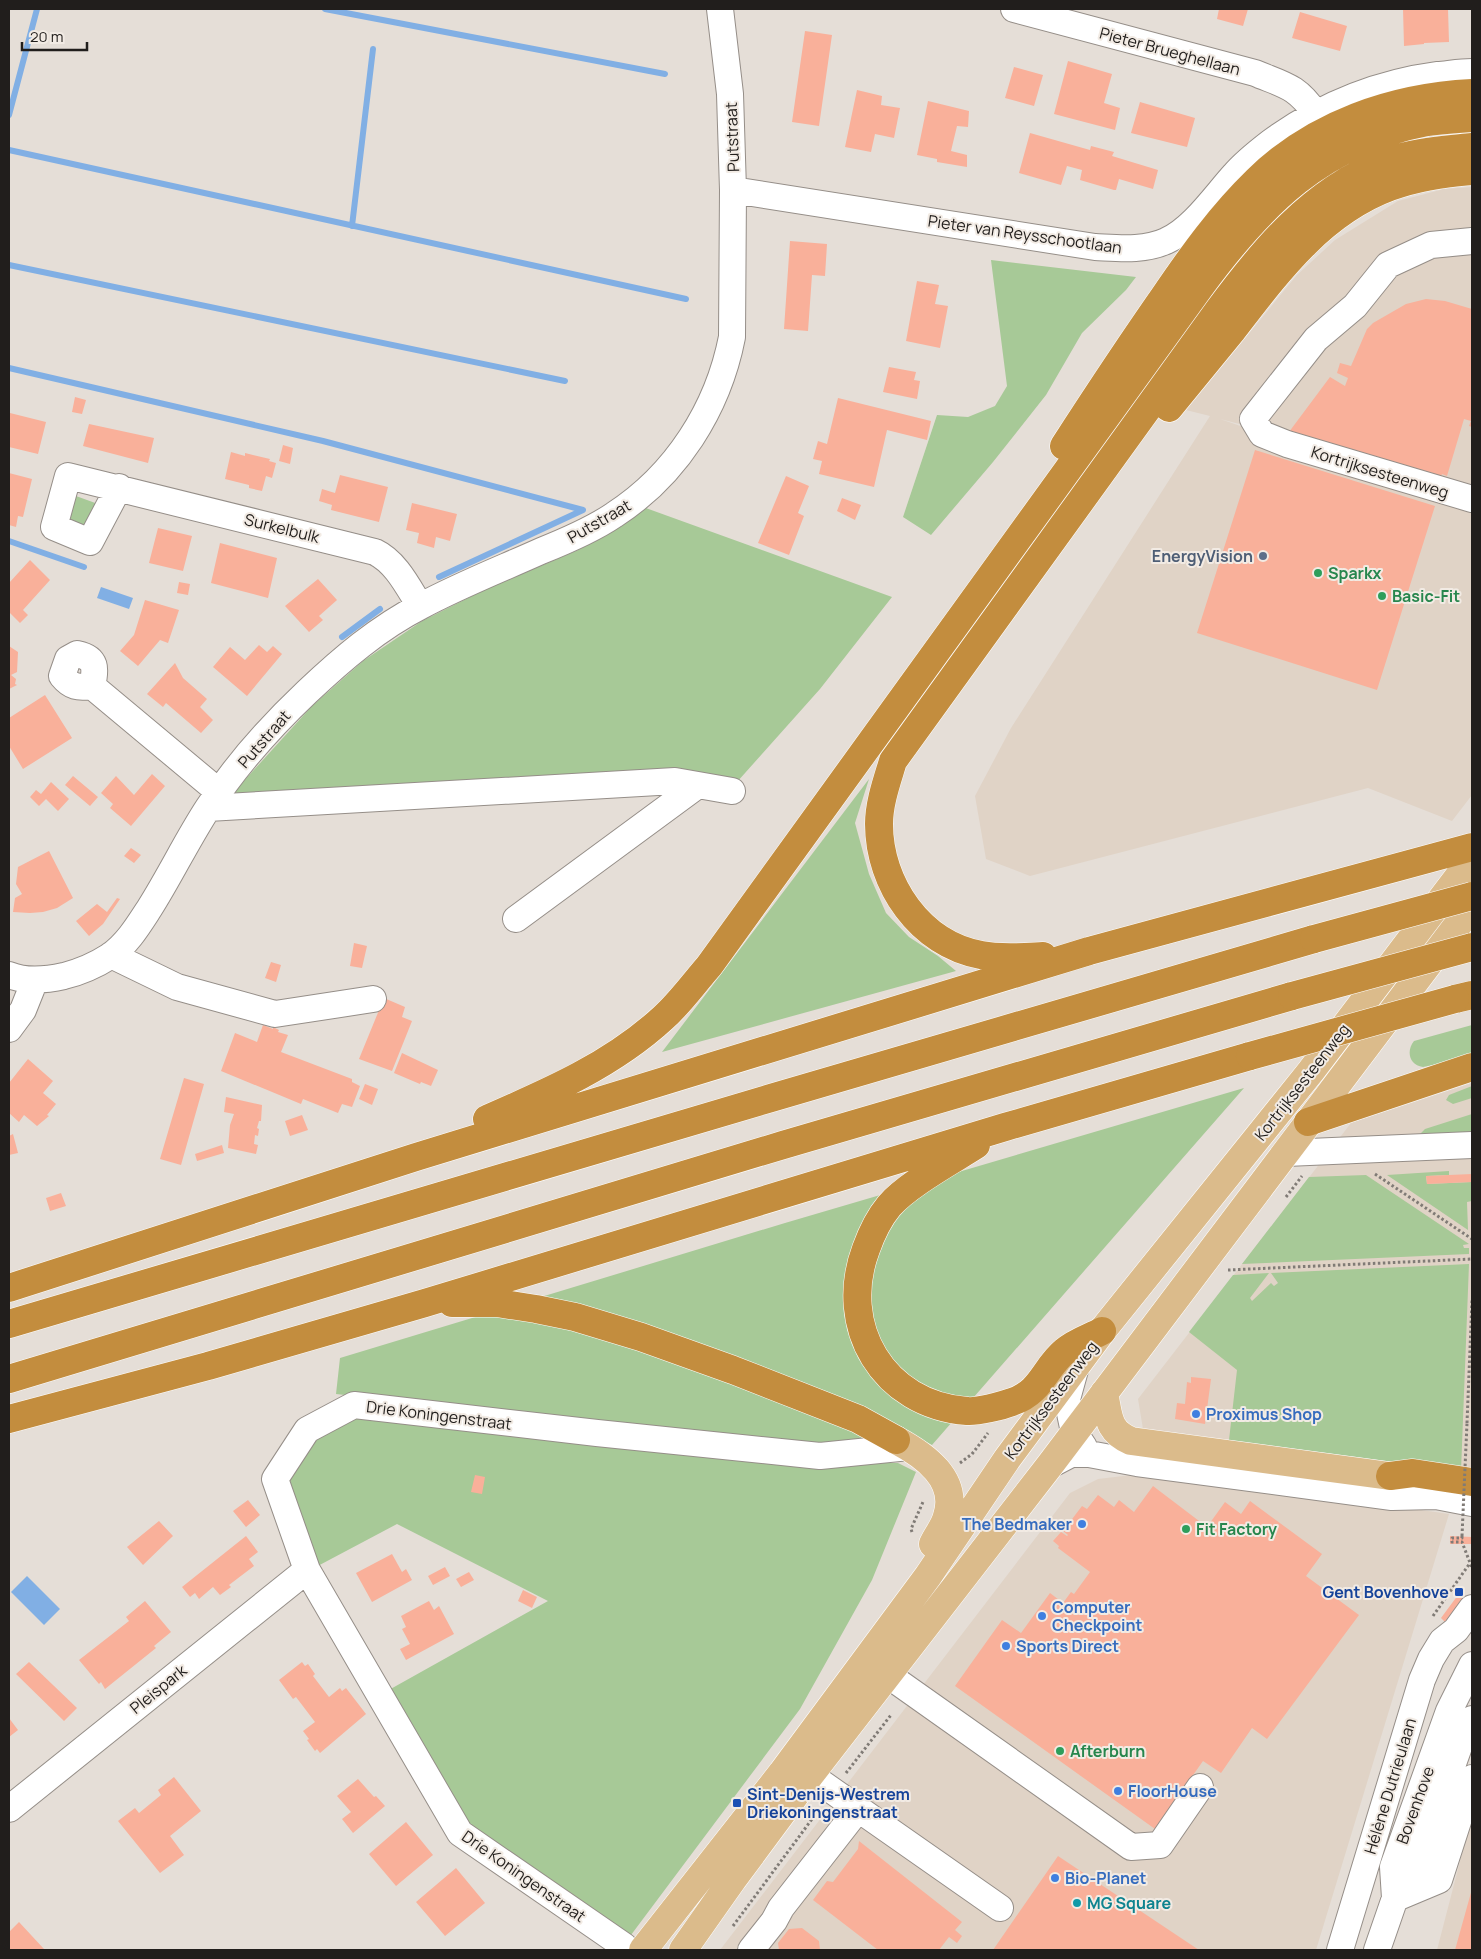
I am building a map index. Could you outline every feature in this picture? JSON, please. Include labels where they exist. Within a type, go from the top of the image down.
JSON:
[{"type":"highway","points":[[1017,542],[1015,519],[1075,428],[1197,248],[1223,216],[1258,179],[1290,153],[1325,130],[1366,112],[1405,101],[1443,94],[1472,93]]},
{"type":"highway","points":[[416,1157],[458,1131],[555,1090],[588,1072],[612,1058],[664,1018],[708,966],[1017,542],[1215,266],[1265,207],[1297,180],[1331,157],[1376,136],[1427,122],[1472,118]]},
{"type":"highway","points":[[1089,951],[1016,957],[982,955],[959,948],[933,934],[911,914],[896,893],[885,870],[880,846],[879,822],[883,794],[893,761],[1252,265],[1286,228],[1316,201],[1346,182],[1384,163],[1434,151],[1472,147]]},
{"type":"highway","points":[[1102,471],[1124,461],[1222,344],[1279,271],[1309,238],[1347,208],[1390,187],[1438,174],[1472,171]]},
{"type":"highway","points":[[9,1288],[416,1157],[1089,951],[1472,847]]},
{"type":"highway","points":[[9,1324],[762,1100],[1314,939],[1472,896]]},
{"type":"highway","points":[[9,1379],[783,1145],[1292,996],[1472,947]]},
{"type":"highway","points":[[9,1418],[208,1366],[425,1303],[1005,1127],[1250,1056],[1464,997]]},
{"type":"highway","points":[[1308,1122],[1472,1067]]},
{"type":"highway","points":[[1005,1127],[910,1188],[889,1206],[870,1236],[860,1264],[856,1300],[860,1329],[871,1355],[900,1387],[938,1406],[969,1411],[1012,1402],[1031,1393],[1066,1350],[1102,1331]]},
{"type":"highway","points":[[425,1303],[497,1303],[575,1317],[641,1337],[733,1370],[858,1419],[902,1443]]},
{"type":"highway","points":[[1390,1476],[1413,1473],[1472,1482]]},
{"type":"main road","name":"Kortrijksesteenweg","points":[[643,1950],[752,1814],[928,1576],[1007,1459],[1075,1370],[1102,1331],[1311,1072],[1472,858]]},
{"type":"main road","name":"Kortrijksesteenweg","points":[[683,1950],[810,1775],[1050,1465],[1082,1443],[1104,1393],[1472,906]]},
{"type":"main road","points":[[1104,1393],[1111,1425],[1120,1437],[1132,1442],[1390,1476]]},
{"type":"main road","points":[[902,1443],[924,1457],[942,1477],[950,1493],[951,1503],[947,1519],[925,1560],[928,1576]]},
{"type":"street","name":"Putstraat","points":[[9,975],[34,980],[55,978],[73,974],[93,966],[111,955],[126,942],[138,926],[214,800],[244,760],[271,729],[330,670],[363,643],[420,606],[571,538],[613,516],[651,486],[676,458],[695,432],[709,408],[727,361],[732,337],[734,190],[730,94],[720,9]]},
{"type":"street","name":"Pieter Brueghellaan","points":[[1014,9],[1255,74],[1291,88],[1304,98],[1315,113]]},
{"type":"street","name":"Pieter van Reysschootlaan","points":[[734,190],[1095,247],[1123,249],[1142,247],[1166,241],[1184,229],[1236,172],[1270,143],[1315,113],[1345,99],[1389,85],[1426,77],[1472,72]]},
{"type":"street","name":"Kortrijksesteenweg","points":[[1472,241],[1431,245],[1388,265],[1355,306],[1316,339],[1253,419],[1262,434],[1287,444],[1472,499]]},
{"type":"street","name":"Surkelbulk","points":[[119,487],[375,552],[384,556],[392,564],[420,606]]},
{"type":"street","points":[[92,686],[214,800],[675,781],[732,792]]},
{"type":"street","points":[[516,919],[698,785]]},
{"type":"street","points":[[111,955],[177,986],[275,1014],[374,999]]},
{"type":"street","points":[[9,1029],[23,1010],[34,980]]},
{"type":"street","points":[[1286,1153],[1472,1145]]},
{"type":"street","points":[[1075,1370],[1067,1399],[1082,1443],[1137,1463],[1392,1497],[1436,1496],[1472,1503]]},
{"type":"street","name":"Drie Koningenstraat","points":[[627,1950],[624,1946],[460,1833],[307,1570],[275,1479],[307,1430],[354,1405],[820,1456],[902,1443]]},
{"type":"street","points":[[1390,1476],[1436,1496]]},
{"type":"street","name":"Pleispark","points":[[9,1808],[307,1570]]},
{"type":"street","name":"Hélène Dutrieulaan","points":[[1340,1950],[1422,1680],[1431,1659],[1442,1641],[1456,1630],[1472,1608]]},
{"type":"street","name":"Hélène Dutrieulaan","points":[[1414,1808],[1414,1763],[1421,1729],[1433,1688],[1452,1646],[1456,1630]]},
{"type":"street","name":"Bovenhove","points":[[1377,1950],[1396,1898],[1393,1868],[1449,1711],[1472,1665]]},
{"type":"street","points":[[888,1675],[1131,1847],[1160,1844],[1200,1787]]},
{"type":"street","points":[[1396,1898],[1414,1873],[1462,1741],[1472,1719]]},
{"type":"street","points":[[810,1775],[1000,1908]]},
{"type":"street","points":[[1396,1898],[1439,1880],[1472,1778]]},
{"type":"street","points":[[751,1950],[774,1921],[781,1908],[859,1808]]},
{"type":"path","points":[[1369,1170],[1472,1239]]},
{"type":"path","points":[[1196,1269],[1230,1270],[1472,1260]]},
{"type":"path","points":[[1472,1300],[1462,1538],[1452,1538],[1452,1542],[1462,1542],[1472,1568]]},
{"type":"path","points":[[913,1537],[910,1529],[927,1494],[942,1477],[972,1454],[988,1432]]},
{"type":"shaded area","points":[[1472,187],[1472,795],[1452,821],[1368,788],[1030,876],[986,859],[975,796],[1011,728],[1210,416],[1186,410],[1297,275],[1335,240],[1398,201],[1444,189]],"holes":[[[1220,419],[1283,435],[1454,499]]]},
{"type":"shaded area","points":[[1472,1083],[1472,1472],[1143,1429],[1138,1399],[1351,1123]]},
{"type":"shaded area","points":[[1157,1472],[1449,1514],[1316,1950],[720,1950],[1070,1493],[1098,1479]]},
{"type":"shaded area","points":[[1472,1815],[1472,1950],[1437,1950]]},
{"type":"green space","points":[[991,260],[1136,277],[1126,290],[1082,333],[1046,395],[993,462],[931,535],[903,517],[937,415],[968,417],[995,406],[1007,386]]},
{"type":"green space","points":[[76,496],[98,504],[83,527],[68,523]]},
{"type":"green space","points":[[643,507],[892,597],[820,689],[737,782],[232,794],[312,706],[363,661],[422,621],[486,589],[578,550]]},
{"type":"green space","points":[[869,779],[855,823],[869,874],[886,913],[909,937],[938,956],[956,971],[662,1052]]},
{"type":"green space","points":[[1472,1025],[1472,1057],[1423,1067],[1418,1066],[1412,1061],[1410,1049],[1414,1041]]},
{"type":"green space","points":[[1472,1086],[1472,1098],[1453,1104],[1446,1100],[1449,1095]]},
{"type":"green space","points":[[1244,1088],[932,1445],[916,1437],[801,1445],[336,1394],[340,1358],[785,1223]]},
{"type":"green space","points":[[1472,1114],[1472,1134],[1423,1136],[1420,1134],[1425,1129]]},
{"type":"green space","points":[[1449,1171],[1449,1175],[1426,1176],[1427,1184],[1472,1182],[1472,1201],[1467,1202],[1468,1230],[1387,1175]]},
{"type":"green space","points":[[1366,1175],[1469,1244],[1463,1245],[1464,1248],[1469,1248],[1469,1254],[1242,1264],[1309,1177]]},
{"type":"green space","points":[[1469,1264],[1461,1471],[1229,1440],[1237,1370],[1189,1332],[1233,1275],[1269,1273],[1250,1298],[1252,1301],[1271,1283],[1274,1286],[1278,1283],[1271,1273]]},
{"type":"green space","points":[[360,1411],[816,1463],[898,1463],[916,1472],[872,1580],[800,1709],[628,1939],[467,1832],[387,1691],[548,1601],[397,1524],[314,1568],[283,1483],[311,1438]]},
{"type":"water","points":[[101,587],[133,598],[129,609],[97,598]]},
{"type":"water","points":[[27,1576],[60,1609],[44,1625],[11,1592]]},
{"type":"building","points":[[1219,9],[1248,9],[1243,26],[1217,19]]},
{"type":"building","points":[[1403,9],[1448,9],[1449,42],[1404,46]]},
{"type":"building","points":[[1300,12],[1347,26],[1340,51],[1292,38]]},
{"type":"building","points":[[805,31],[832,35],[819,126],[792,122]]},
{"type":"building","points":[[1068,61],[1112,74],[1104,103],[1120,108],[1115,130],[1054,114]]},
{"type":"building","points":[[1014,67],[1043,75],[1034,106],[1005,98]]},
{"type":"building","points":[[857,90],[882,96],[881,105],[900,108],[894,138],[875,134],[871,152],[845,147]]},
{"type":"building","points":[[928,101],[969,111],[968,127],[957,126],[951,151],[967,155],[967,167],[937,162],[937,159],[917,155]]},
{"type":"building","points":[[1140,102],[1195,118],[1187,147],[1131,133]]},
{"type":"building","points":[[1030,133],[1090,150],[1091,146],[1114,152],[1112,156],[1158,170],[1153,189],[1119,179],[1116,190],[1114,190],[1080,180],[1082,170],[1067,166],[1061,185],[1019,173]]},
{"type":"building","points":[[790,241],[827,244],[825,276],[812,275],[808,331],[784,329]]},
{"type":"building","points":[[917,281],[939,285],[935,304],[948,306],[940,348],[906,341]]},
{"type":"building","points":[[1426,299],[1445,301],[1472,309],[1472,427],[1469,426],[1471,421],[1464,419],[1447,476],[1442,474],[1441,477],[1286,436],[1330,377],[1345,386],[1348,378],[1337,373],[1340,363],[1351,366],[1367,329],[1373,323],[1406,304]]},
{"type":"building","points":[[889,367],[916,372],[914,380],[920,381],[917,399],[883,392]]},
{"type":"building","points":[[75,397],[86,400],[82,414],[72,412]]},
{"type":"building","points":[[838,398],[931,421],[927,440],[887,430],[874,487],[819,474],[822,461],[813,459],[818,441],[827,444]]},
{"type":"building","points":[[10,413],[46,422],[38,454],[9,447]]},
{"type":"building","points":[[89,424],[154,438],[148,463],[83,446]]},
{"type":"building","points":[[283,445],[293,448],[290,464],[279,461]]},
{"type":"building","points":[[1255,450],[1435,506],[1377,690],[1197,633]]},
{"type":"building","points":[[231,452],[270,459],[269,461],[276,463],[272,478],[266,476],[262,491],[249,488],[249,485],[225,479]]},
{"type":"building","points":[[9,473],[32,479],[23,517],[18,516],[16,527],[9,525]]},
{"type":"building","points":[[340,475],[388,487],[379,522],[331,510],[332,505],[319,501],[322,489],[335,493]]},
{"type":"building","points":[[786,476],[809,486],[798,513],[804,516],[789,555],[758,543]]},
{"type":"building","points":[[842,498],[861,505],[855,520],[837,511]]},
{"type":"building","points":[[412,503],[457,514],[450,541],[436,537],[434,548],[417,543],[419,533],[406,530]]},
{"type":"building","points":[[158,528],[192,536],[183,571],[149,563]]},
{"type":"building","points":[[220,543],[277,558],[268,598],[211,583]]},
{"type":"building","points":[[30,560],[50,580],[23,610],[28,615],[20,623],[9,612],[9,583]]},
{"type":"building","points":[[318,579],[337,600],[319,616],[323,620],[309,632],[285,606]]},
{"type":"building","points":[[179,582],[190,584],[188,595],[177,593]]},
{"type":"building","points":[[145,600],[179,610],[168,643],[160,640],[138,666],[120,651],[134,635]]},
{"type":"building","points":[[259,645],[267,652],[273,646],[282,654],[247,696],[213,667],[230,647],[245,660]]},
{"type":"building","points":[[9,646],[18,652],[17,672],[11,675],[16,679],[15,684],[17,685],[9,689]]},
{"type":"building","points":[[175,663],[183,678],[207,699],[200,707],[213,720],[201,733],[166,703],[163,707],[147,694]]},
{"type":"building","points":[[45,695],[72,738],[23,769],[9,746],[9,718]]},
{"type":"building","points":[[152,774],[165,786],[131,826],[110,808],[113,804],[101,793],[116,776],[134,795]]},
{"type":"building","points":[[73,776],[98,797],[90,806],[65,785]]},
{"type":"building","points":[[51,782],[69,799],[58,811],[46,799],[39,806],[30,797],[36,790],[41,794]]},
{"type":"building","points":[[131,848],[141,855],[134,863],[124,856]]},
{"type":"building","points":[[49,851],[73,898],[57,908],[43,912],[13,912],[15,898],[22,894],[16,884],[18,867]]},
{"type":"building","points":[[117,898],[120,899],[103,924],[89,936],[76,921],[97,904],[107,912]]},
{"type":"building","points":[[354,943],[367,946],[362,968],[350,966]]},
{"type":"building","points":[[271,962],[281,965],[276,982],[265,978]]},
{"type":"building","points":[[384,998],[405,1007],[402,1017],[412,1021],[392,1071],[359,1059]]},
{"type":"building","points":[[263,1025],[273,1029],[273,1027],[279,1030],[278,1032],[288,1035],[281,1052],[352,1079],[352,1082],[360,1086],[352,1107],[342,1104],[338,1113],[303,1099],[301,1104],[221,1071],[235,1033],[257,1042]]},
{"type":"building","points":[[402,1053],[438,1070],[431,1086],[421,1082],[420,1084],[394,1073]]},
{"type":"building","points":[[28,1059],[53,1081],[43,1093],[56,1104],[47,1115],[49,1116],[37,1126],[24,1115],[19,1122],[9,1113],[9,1083]]},
{"type":"building","points":[[184,1078],[204,1084],[181,1165],[160,1159]]},
{"type":"building","points":[[365,1084],[378,1089],[372,1105],[359,1099]]},
{"type":"building","points":[[226,1097],[262,1105],[261,1121],[259,1121],[257,1128],[259,1129],[258,1136],[255,1135],[254,1144],[258,1145],[256,1154],[228,1148],[230,1125],[234,1114],[224,1112]]},
{"type":"building","points":[[302,1115],[308,1130],[290,1136],[285,1121]]},
{"type":"building","points":[[13,1134],[18,1153],[9,1155],[9,1136]]},
{"type":"building","points":[[222,1145],[224,1153],[197,1161],[195,1154]]},
{"type":"building","points":[[1472,1174],[1472,1182],[1427,1184],[1426,1176]]},
{"type":"building","points":[[61,1193],[66,1206],[50,1211],[46,1198]]},
{"type":"building","points":[[1191,1377],[1211,1379],[1205,1424],[1175,1419],[1177,1403],[1185,1404],[1187,1382],[1191,1383]]},
{"type":"building","points":[[475,1475],[485,1477],[482,1494],[471,1492]]},
{"type":"building","points":[[1153,1486],[1207,1527],[1225,1502],[1241,1514],[1250,1501],[1322,1554],[1306,1576],[1359,1615],[1267,1739],[1252,1728],[1221,1773],[1203,1761],[1155,1829],[955,1686],[1002,1620],[1021,1633],[1050,1593],[1063,1603],[1071,1592],[1074,1594],[1090,1572],[1058,1548],[1059,1546],[1053,1541],[1061,1532],[1068,1535],[1063,1531],[1082,1506],[1087,1509],[1098,1495],[1114,1507],[1119,1500],[1134,1512]]},
{"type":"building","points":[[248,1500],[260,1515],[246,1527],[233,1511]]},
{"type":"building","points":[[159,1521],[173,1536],[143,1565],[127,1547]]},
{"type":"building","points":[[246,1536],[258,1552],[249,1559],[254,1566],[229,1585],[231,1587],[220,1595],[213,1587],[199,1599],[195,1593],[190,1597],[182,1587]]},
{"type":"building","points":[[1450,1536],[1472,1537],[1471,1544],[1450,1544]]},
{"type":"building","points":[[392,1554],[402,1572],[406,1569],[412,1580],[372,1602],[356,1573]]},
{"type":"building","points":[[445,1567],[450,1576],[433,1585],[428,1576]]},
{"type":"building","points":[[469,1572],[474,1580],[461,1587],[456,1579]]},
{"type":"building","points":[[523,1590],[537,1597],[532,1608],[518,1601]]},
{"type":"building","points":[[1458,1595],[1463,1598],[1445,1622],[1441,1618]]},
{"type":"building","points":[[145,1601],[171,1632],[154,1646],[156,1648],[105,1689],[101,1682],[99,1684],[79,1660],[129,1621],[126,1617]]},
{"type":"building","points":[[429,1601],[434,1610],[439,1606],[454,1634],[406,1660],[400,1649],[410,1644],[402,1629],[406,1627],[401,1616]]},
{"type":"building","points":[[29,1662],[77,1708],[64,1721],[16,1674]]},
{"type":"building","points":[[302,1662],[305,1666],[308,1664],[315,1674],[313,1676],[329,1697],[340,1688],[342,1691],[346,1688],[366,1714],[320,1753],[317,1749],[315,1751],[303,1731],[315,1722],[296,1697],[293,1699],[279,1680]]},
{"type":"building","points":[[9,1718],[18,1730],[9,1737]]},
{"type":"building","points":[[174,1777],[201,1811],[170,1836],[184,1855],[160,1873],[118,1821],[135,1808],[139,1813],[161,1795],[158,1790]]},
{"type":"building","points":[[358,1779],[385,1806],[353,1833],[342,1819],[351,1812],[337,1796]]},
{"type":"building","points":[[406,1822],[433,1855],[396,1886],[369,1854]]},
{"type":"building","points":[[859,1841],[962,1922],[955,1930],[962,1936],[957,1943],[949,1937],[939,1950],[878,1950],[813,1900],[827,1881],[833,1882],[858,1849]]},
{"type":"building","name":"MG Square","points":[[1058,1856],[1199,1950],[993,1950]]},
{"type":"building","points":[[456,1868],[485,1903],[445,1936],[416,1902]]},
{"type":"building","points":[[1472,1889],[1472,1950],[1455,1950]]},
{"type":"building","points":[[19,1922],[43,1950],[9,1950],[9,1932]]},
{"type":"building","points":[[802,1928],[819,1941],[820,1950],[779,1950],[778,1943],[789,1929]]},
{"type":"waterway","points":[[9,115],[37,9]]},
{"type":"waterway","points":[[325,9],[665,74]]},
{"type":"waterway","points":[[352,226],[373,49]]},
{"type":"waterway","points":[[9,150],[686,299]]},
{"type":"waterway","points":[[9,265],[565,381]]},
{"type":"waterway","points":[[9,368],[323,441],[583,510],[439,577]]},
{"type":"waterway","points":[[9,541],[84,567]]},
{"type":"waterway","points":[[342,637],[380,609]]},
{"type":"place","name":"EnergyVision","points":[[1263,556]]},
{"type":"place","name":"Sparkx","points":[[1318,573]]},
{"type":"place","name":"Basic-Fit","points":[[1382,596]]},
{"type":"place","name":"Proximus Shop","points":[[1196,1414]]},
{"type":"place","name":"The Bedmaker","points":[[1082,1524]]},
{"type":"place","name":"Fit Factory","points":[[1186,1529]]},
{"type":"place","name":"Gent Bovenhove","points":[[1459,1592]]},
{"type":"place","name":"Computer Checkpoint","points":[[1042,1616]]},
{"type":"place","name":"Sports Direct","points":[[1006,1646]]},
{"type":"place","name":"Afterburn","points":[[1060,1751]]},
{"type":"place","name":"FloorHouse","points":[[1118,1791]]},
{"type":"place","name":"Sint-Denijs-Westrem Driekoningenstraat","points":[[737,1803]]},
{"type":"place","name":"Bio-Planet","points":[[1055,1878]]},
{"type":"place","name":"MG Square","points":[[1077,1903]]}]
